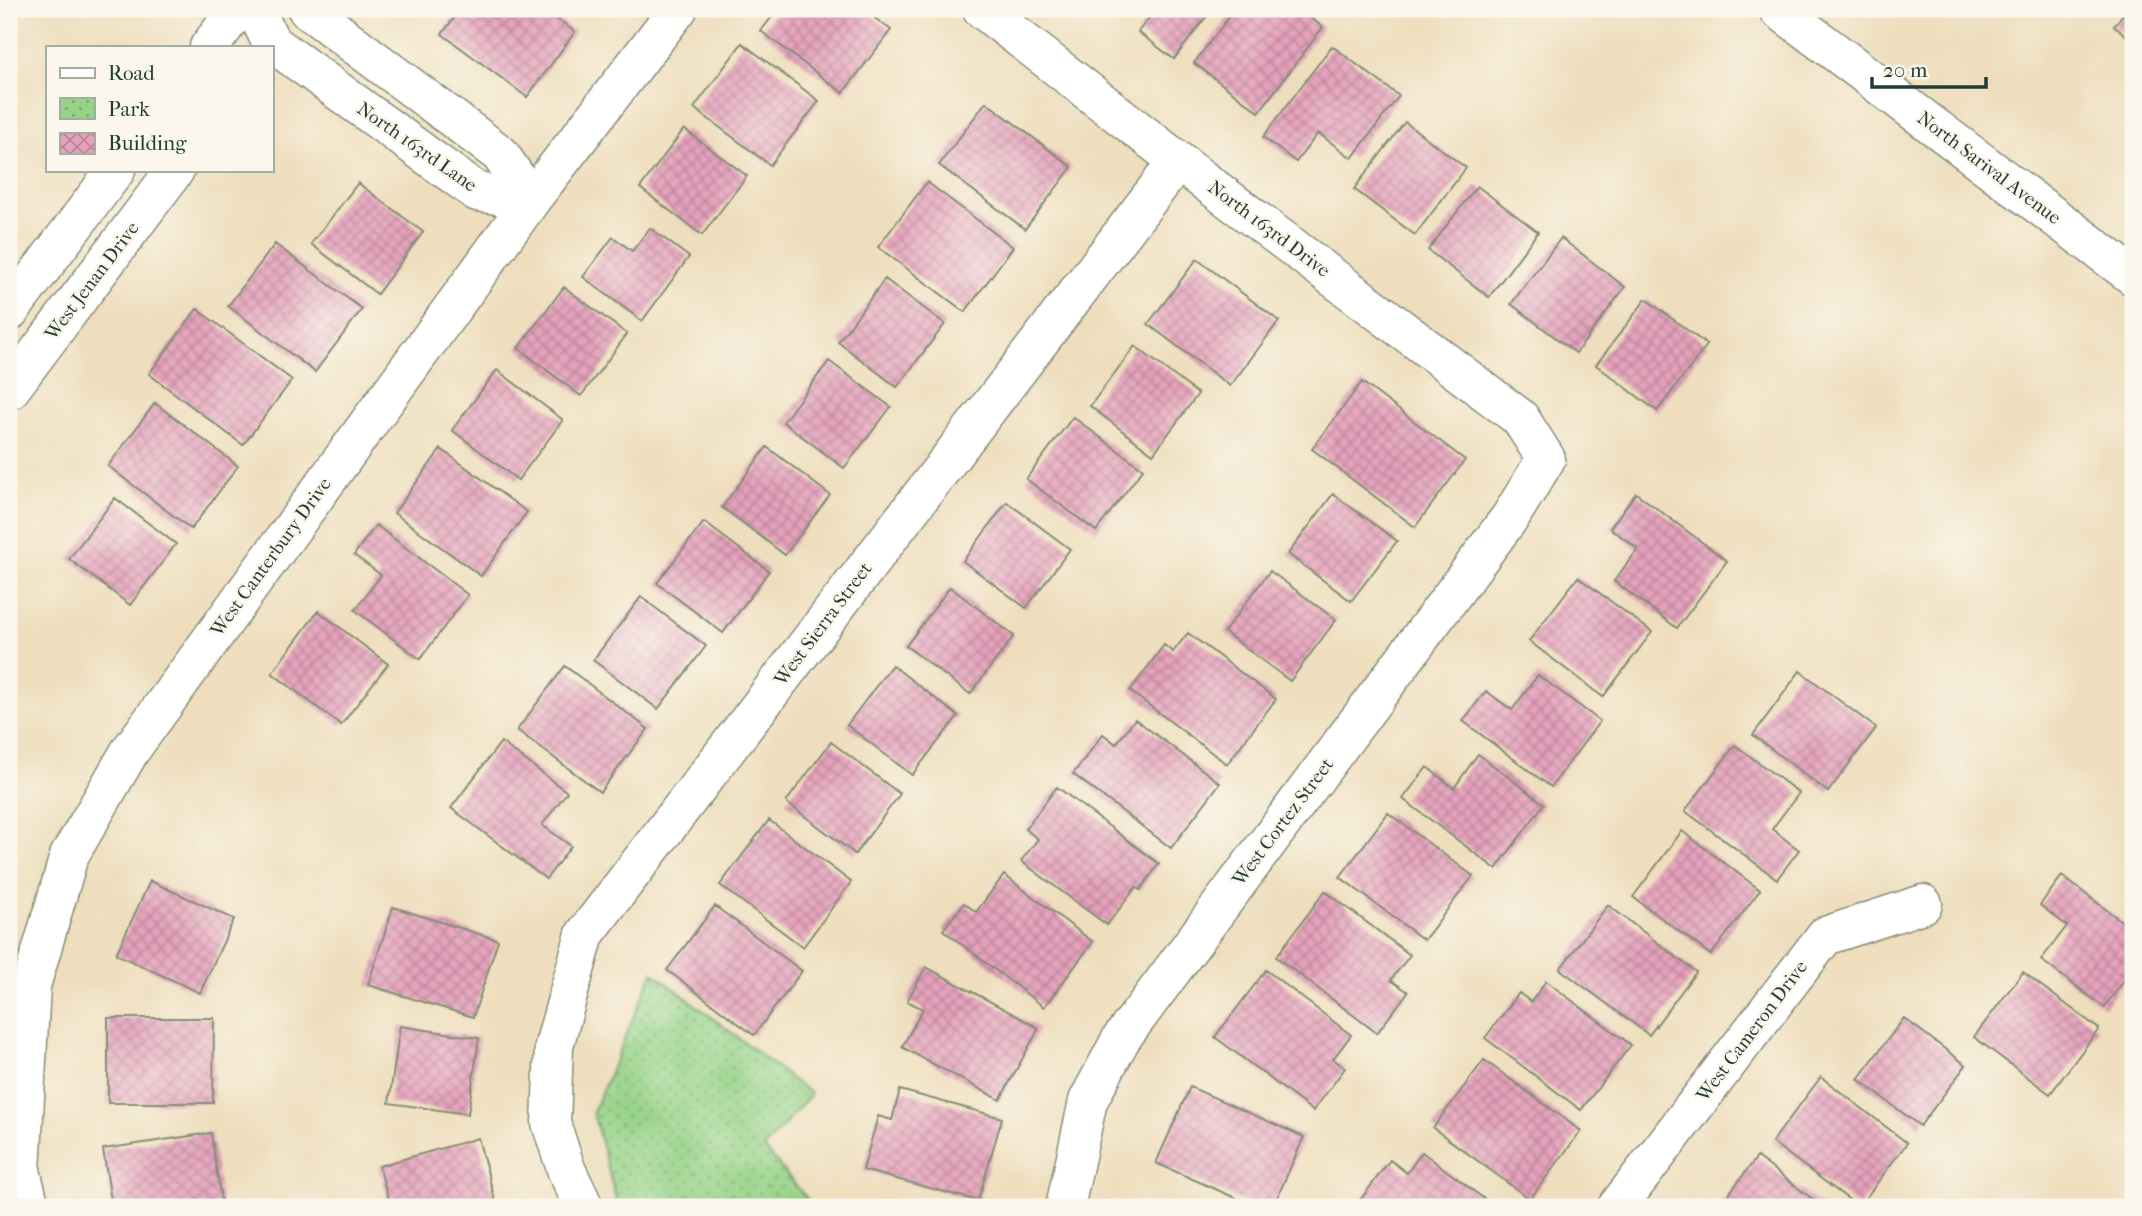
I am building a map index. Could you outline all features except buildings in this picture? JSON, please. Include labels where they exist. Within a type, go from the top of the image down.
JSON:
[{"type":"street","points":[[210,46],[238,9]]},
{"type":"street","points":[[265,33],[296,9]]},
{"type":"street","points":[[307,9],[500,154],[531,201]]},
{"type":"street","name":"West Canterbury Drive","points":[[26,1189],[31,986],[69,856],[130,751],[531,201],[678,9]]},
{"type":"street","name":"North 163rd Drive","points":[[982,9],[1520,418],[1546,458]]},
{"type":"street","name":"North Sarival Avenue","points":[[1782,10],[2133,276]]},
{"type":"street","name":"North 163rd Lane","points":[[265,33],[477,192],[531,201]]},
{"type":"street","name":"West Sierra Street","points":[[584,1207],[566,1169],[551,1123],[554,1046],[585,934],[1178,160]]},
{"type":"street","points":[[9,312],[114,172]]},
{"type":"street","name":"West Jenan Drive","points":[[9,391],[173,172]]},
{"type":"street","name":"West Cortez Street","points":[[1065,1207],[1088,1101],[1121,1039],[1511,516],[1546,458]]},
{"type":"street","name":"West Cameron Drive","points":[[1617,1207],[1825,936],[1923,904]]},
{"type":"green space","points":[[653,972],[811,1094],[764,1148],[814,1207],[618,1207],[593,1112]]}]
